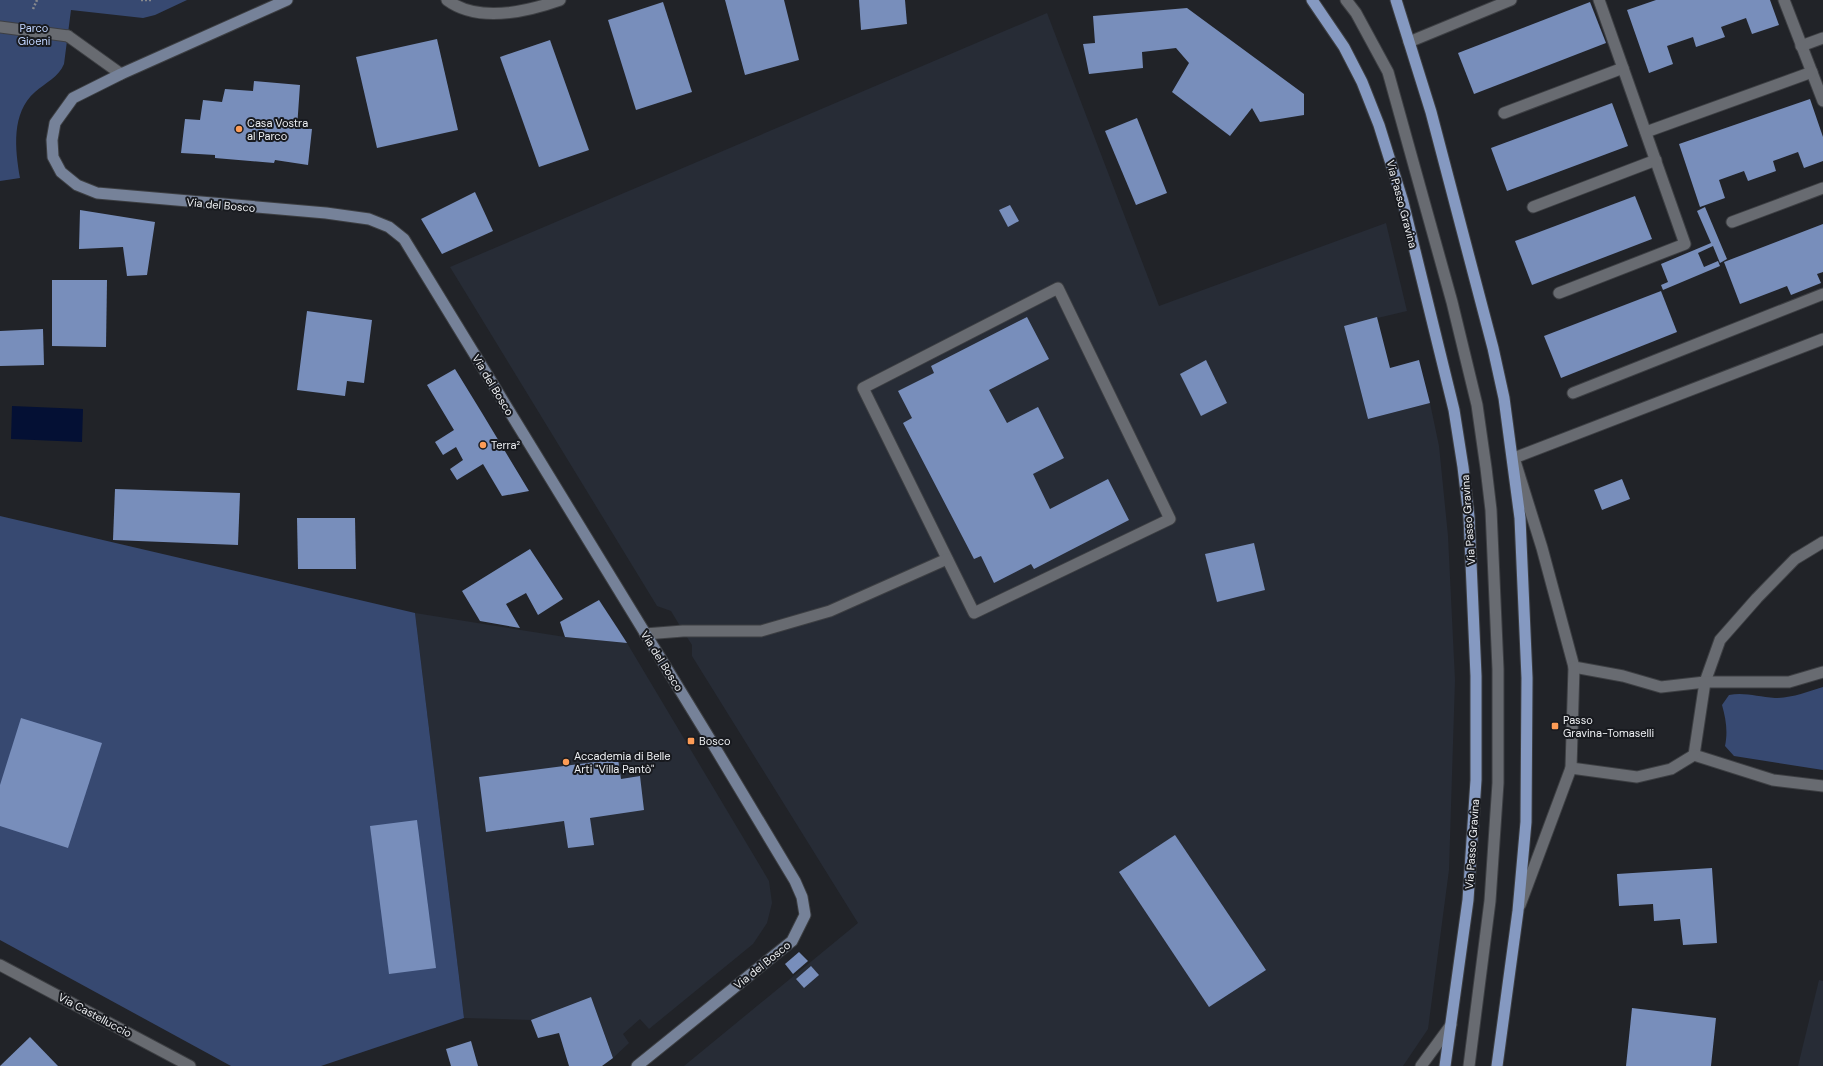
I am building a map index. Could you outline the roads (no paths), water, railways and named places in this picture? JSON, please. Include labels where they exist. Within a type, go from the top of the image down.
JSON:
[{"type":"main road","name":"Via del Bosco","points":[[287,0],[121,74],[73,98],[55,123],[52,140],[53,157],[61,172],[77,185],[97,194],[326,213],[369,219],[389,228],[404,239],[795,881],[802,897],[805,914],[792,941],[636,1066]]},
{"type":"main road","name":"Via Passo Gravina","points":[[1312,0],[1344,47],[1362,82],[1379,125],[1403,202],[1450,395],[1463,466],[1471,566],[1477,746],[1468,900],[1445,1066]]},
{"type":"main road","points":[[1396,0],[1431,112],[1504,398],[1514,458],[1520,518],[1527,678],[1526,822],[1518,911],[1497,1066]]},
{"type":"street","points":[[447,0],[456,6],[475,12],[500,13],[546,5],[560,0]]},
{"type":"street","points":[[1346,0],[1356,13],[1388,72],[1452,302],[1477,405],[1486,468],[1492,542],[1498,669],[1498,783],[1490,901],[1469,1066]]},
{"type":"street","points":[[1409,42],[1511,0]]},
{"type":"street","points":[[1559,293],[1686,244],[1599,0]]},
{"type":"street","points":[[1784,0],[1823,100]]},
{"type":"street","points":[[0,27],[68,36],[121,74]]},
{"type":"street","points":[[1802,46],[1823,38]]},
{"type":"street","points":[[1504,113],[1623,68]]},
{"type":"street","points":[[1646,132],[1812,72]]},
{"type":"street","points":[[1533,207],[1656,160]]},
{"type":"street","points":[[1732,222],[1823,188]]},
{"type":"street","points":[[1058,288],[1170,519],[974,613],[947,559],[863,388],[1058,288]]},
{"type":"street","points":[[1573,393],[1823,294]]},
{"type":"street","points":[[1518,911],[1571,768],[1574,667],[1542,548],[1514,458],[1823,339]]},
{"type":"street","points":[[1694,755],[1705,682],[1720,640],[1757,598],[1795,559],[1823,542]]},
{"type":"street","points":[[645,634],[683,631],[761,630],[830,611],[947,559]]},
{"type":"street","points":[[1574,667],[1623,676],[1661,687],[1705,682],[1789,682],[1823,672]]},
{"type":"street","points":[[1571,768],[1637,777],[1671,769],[1694,755],[1773,780],[1823,786]]},
{"type":"street","name":"Via Castelluccio","points":[[0,965],[190,1066]]},
{"type":"street","points":[[1421,1066],[1451,1025]]},
{"type":"place","name":"Casa Vostra al Parco","points":[[239,129]]},
{"type":"place","name":"Terra²","points":[[483,445]]},
{"type":"place","name":"Passo Gravina-Tomaselli","points":[[1555,726]]},
{"type":"place","name":"Bosco","points":[[691,741]]},
{"type":"place","name":"Accademia di Belle Arti \"Villa Pantò\"","points":[[566,762]]},
{"type":"park label","name":"Parco Gioeni","points":[[34,34]]}]
